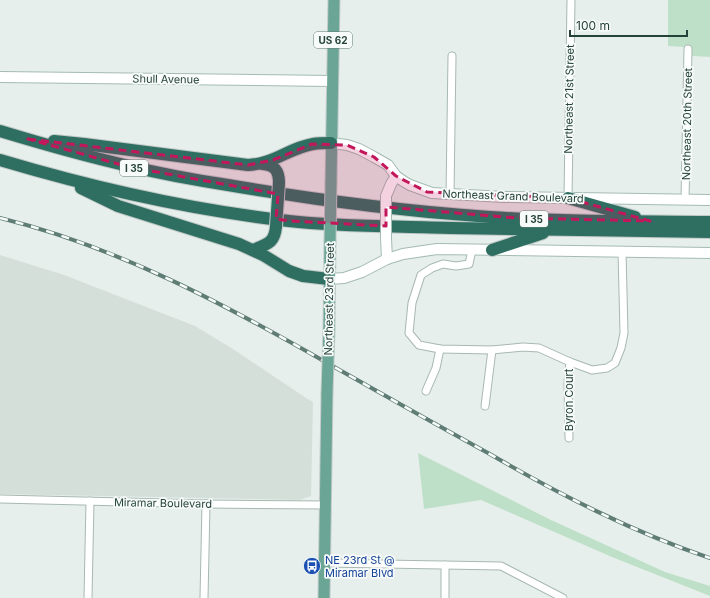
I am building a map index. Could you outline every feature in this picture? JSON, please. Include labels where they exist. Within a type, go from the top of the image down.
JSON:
[{"type":"highway","name":"I 35","points":[[0,131],[130,167],[292,196],[489,217],[710,222]]},
{"type":"highway","points":[[28,139],[84,144],[248,165],[263,164],[312,144],[331,143]]},
{"type":"highway","name":"I 35","points":[[0,160],[62,179],[151,199],[237,214],[290,221],[353,226],[710,232]]},
{"type":"highway","points":[[253,250],[269,244],[273,240],[276,226],[278,171],[274,167],[263,164]]},
{"type":"highway","points":[[62,179],[118,206],[253,250],[289,271],[303,276],[329,279]]},
{"type":"highway","points":[[568,198],[650,221]]},
{"type":"highway","points":[[492,250],[554,229]]},
{"type":"main road","name":"Northeast 23rd Street","points":[[324,598],[334,0]]},
{"type":"main road","name":"Shull Avenue","points":[[0,77],[332,81]]},
{"type":"main road","name":"Northeast Grand Boulevard","points":[[331,143],[347,145],[370,154],[388,165],[396,176],[410,185],[427,192],[450,195],[504,197],[710,200]]},
{"type":"main road","points":[[387,259],[386,196],[396,176]]},
{"type":"main road","points":[[329,279],[344,278],[362,272],[387,259],[418,251],[437,249],[710,253]]},
{"type":"street","name":"Northeast 21st Street","points":[[568,198],[571,0]]},
{"type":"street","name":"Northeast 20th Street","points":[[685,200],[688,49]]},
{"type":"street","points":[[450,195],[452,56]]},
{"type":"street","points":[[472,250],[469,264],[456,266],[443,264],[432,268],[421,275],[412,303],[409,333],[419,345],[440,349],[492,350],[523,347],[539,348],[592,370],[607,368],[615,363],[621,348],[624,333],[622,252]]},
{"type":"street","points":[[426,391],[436,368],[440,349]]},
{"type":"street","points":[[486,406],[492,350]]},
{"type":"street","name":"Byron Court","points":[[569,438],[568,383],[570,362]]},
{"type":"street","name":"Miramar Boulevard","points":[[0,499],[206,504],[326,505]]},
{"type":"street","points":[[88,598],[90,501]]},
{"type":"street","points":[[204,598],[206,504]]},
{"type":"street","points":[[325,563],[501,566],[563,598]]},
{"type":"street","points":[[445,565],[445,598]]},
{"type":"highlighted area","points":[[28,139],[248,165],[273,160],[312,144],[347,145],[374,157],[396,176],[427,192],[568,198],[650,221],[516,218],[386,207],[386,226],[290,221],[276,219],[278,194],[129,167]]},
{"type":"shaded area","points":[[0,255],[64,275],[195,326],[233,349],[313,402],[311,496],[300,500],[0,494]]},
{"type":"green space","points":[[668,0],[710,0],[710,57],[693,56],[683,47],[668,46]]},
{"type":"green space","points":[[418,453],[551,520],[665,572],[710,586],[710,596],[612,557],[481,500],[424,509]]},
{"type":"railway","points":[[0,218],[44,230],[86,245],[169,279],[250,320],[408,409],[596,511],[681,548],[710,558]]},
{"type":"place","name":"NE 23rd St @ Miramar Blvd","points":[[312,566]]}]
